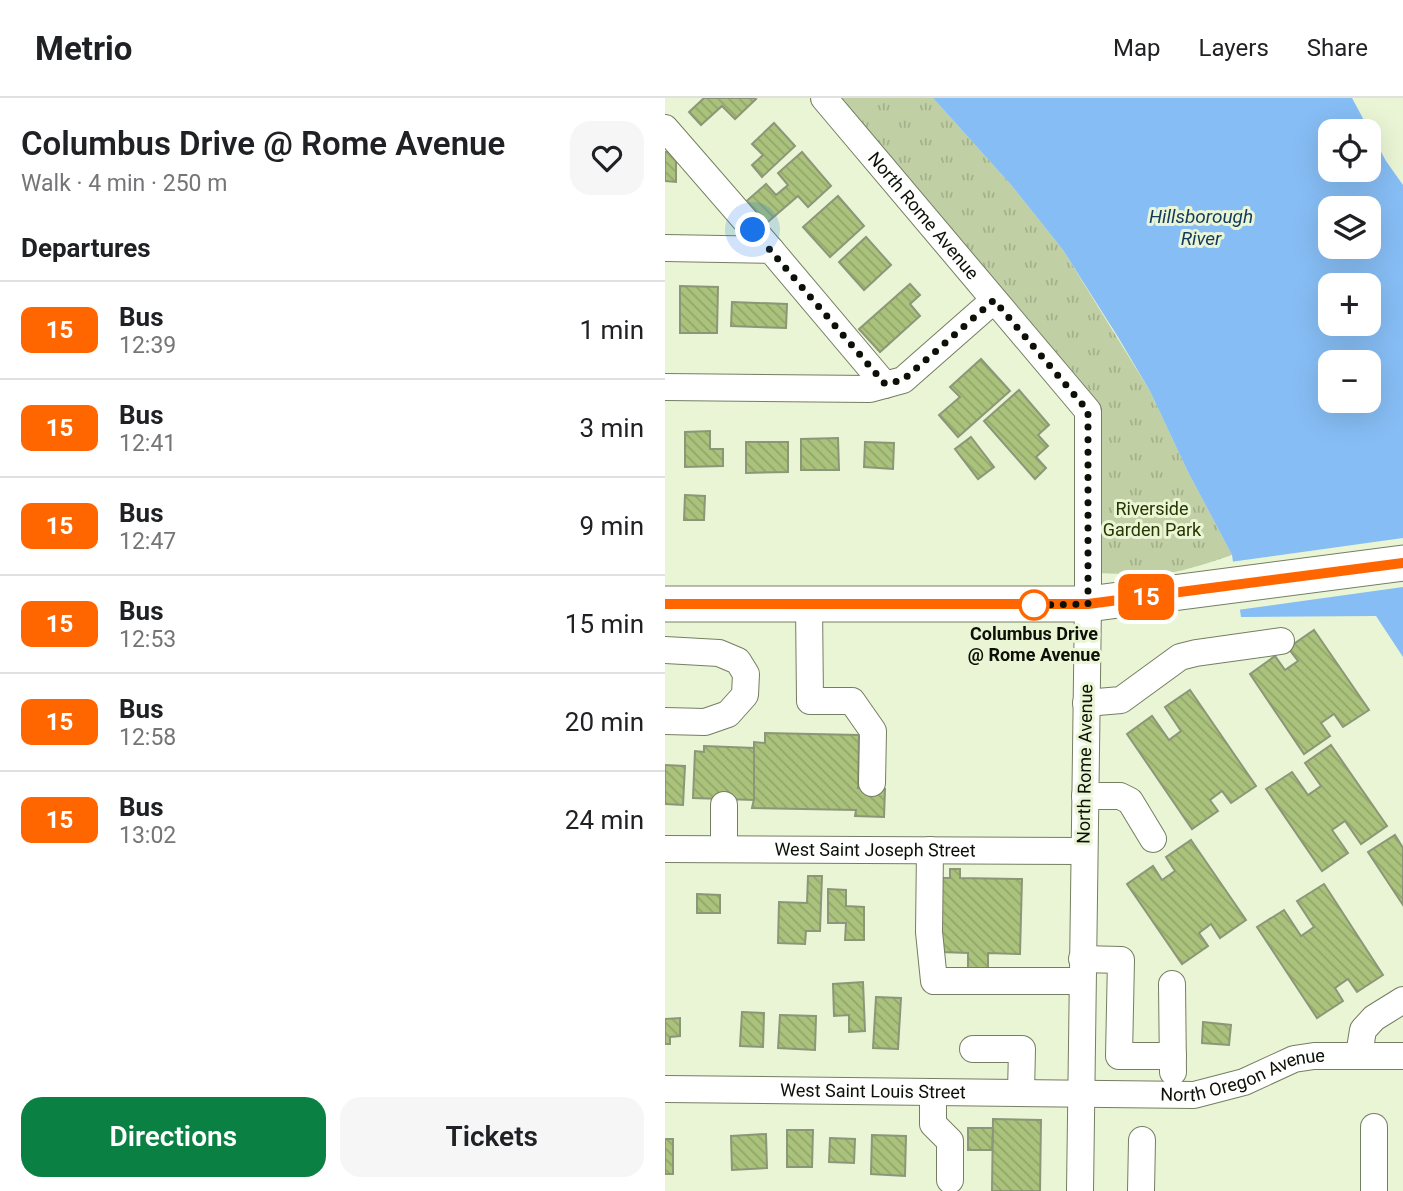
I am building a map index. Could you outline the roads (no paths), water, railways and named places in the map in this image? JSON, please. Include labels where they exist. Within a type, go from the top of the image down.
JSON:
[{"type":"main road","points":[[665,604],[1088,604],[1403,563]]},
{"type":"street","name":"North Rome Avenue","points":[[824,98],[1088,411],[1080,1191]]},
{"type":"street","points":[[665,128],[885,384]]},
{"type":"street","points":[[665,248],[771,250]]},
{"type":"street","points":[[665,387],[870,388],[903,380],[994,300]]},
{"type":"street","points":[[809,605],[810,701],[852,701],[873,731],[872,783]]},
{"type":"street","points":[[1086,703],[1121,700],[1180,657],[1281,641]]},
{"type":"street","points":[[665,650],[719,653],[738,661],[746,674],[744,695],[728,714],[705,722],[665,721]]},
{"type":"street","points":[[1085,796],[1120,796],[1130,802],[1153,839]]},
{"type":"street","points":[[724,805],[724,849]]},
{"type":"street","name":"West Saint Joseph Street","points":[[665,849],[1083,851]]},
{"type":"street","points":[[930,850],[929,932],[934,981],[1082,970],[1121,960],[1119,1056],[1173,1056]]},
{"type":"street","points":[[1172,984],[1173,1095]]},
{"type":"street","points":[[1359,1055],[1363,1030],[1374,1018],[1403,1000]]},
{"type":"street","points":[[973,1049],[1022,1049],[1021,1092]]},
{"type":"street","name":"North Oregon Avenue","points":[[1081,1093],[1194,1095],[1244,1082],[1294,1059],[1314,1056],[1403,1056]]},
{"type":"street","name":"West Saint Louis Street","points":[[665,1089],[1081,1093]]},
{"type":"street","points":[[933,1092],[933,1124],[950,1141],[950,1180]]},
{"type":"street","points":[[1374,1127],[1374,1191]]},
{"type":"street","points":[[1141,1191],[1142,1140]]},
{"type":"water","name":"Hillsborough River","points":[[933,98],[1352,98],[1363,119],[1318,119],[1318,182],[1381,182],[1381,152],[1403,185],[1403,657],[1376,616],[1241,617],[1232,555],[1187,470],[1150,391],[1063,250],[1012,186]]},
{"type":"place","name":"Columbus Drive @ Rome Avenue","points":[[1034,605]]},
{"type":"park label","name":"Riverside Garden Park","points":[[1152,519]]}]
